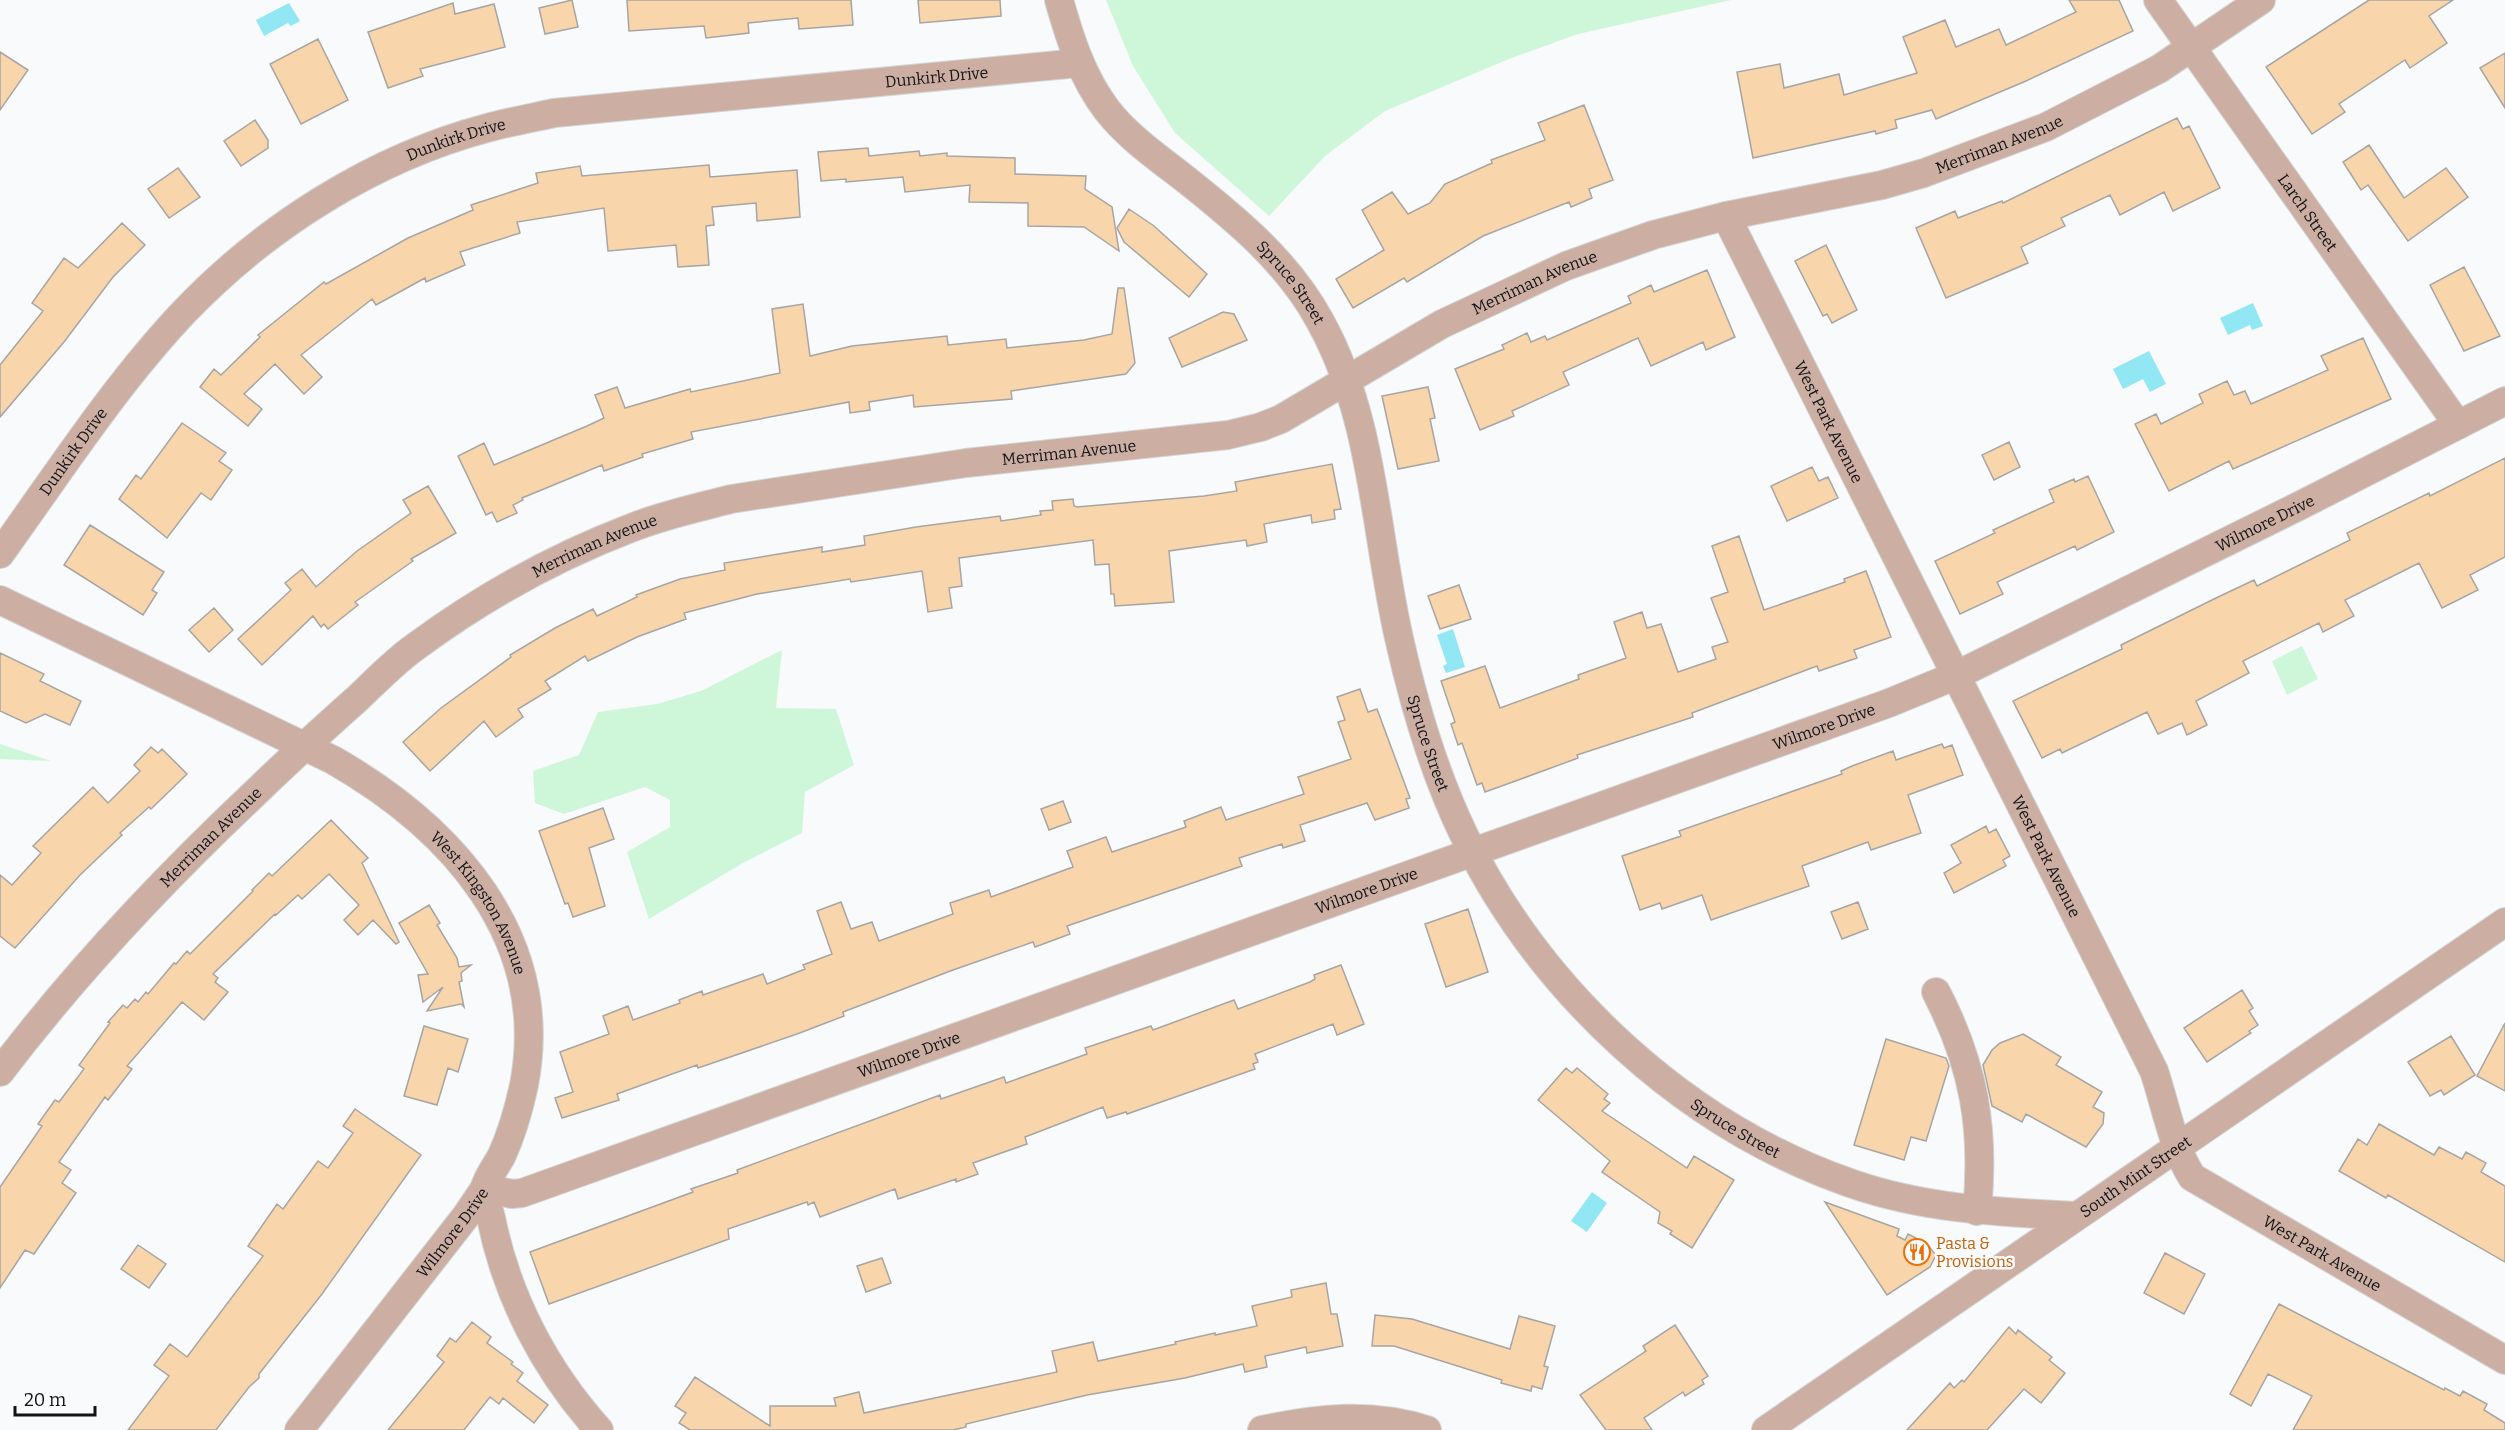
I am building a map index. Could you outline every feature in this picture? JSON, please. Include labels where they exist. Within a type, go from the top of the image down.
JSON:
[{"type":"street","name":"Spruce Street","points":[[1059,0],[1079,63],[1108,111],[1136,141],[1239,221],[1276,258],[1321,322],[1347,380],[1361,430],[1398,637],[1419,719],[1433,759],[1474,854],[1524,932],[1565,986],[1615,1038],[1709,1113],[1762,1146],[1855,1185],[1921,1202],[1977,1211],[2075,1216]]},
{"type":"street","name":"Larch Street","points":[[2158,0],[2458,425]]},
{"type":"street","name":"Merriman Avenue","points":[[0,1072],[80,973],[119,929],[222,824],[305,746],[412,649],[447,624],[559,560],[630,528],[731,499],[900,471],[1228,435],[1261,428],[1281,419],[1482,303],[1566,266],[1653,235],[1726,216],[1882,185],[1965,160],[2046,127],[2159,69],[2192,49],[2261,0]]},
{"type":"street","name":"Dunkirk Drive","points":[[0,554],[143,358],[185,311],[239,260],[292,220],[356,182],[421,151],[486,128],[554,113],[1079,63]]},
{"type":"street","name":"West Park Avenue","points":[[1726,216],[2154,1071],[2166,1107],[2175,1147],[2192,1178],[2200,1185],[2505,1360]]},
{"type":"street","name":"Wilmore Drive","points":[[299,1430],[466,1216],[485,1188],[512,1194],[522,1193],[1474,854],[1889,703],[1957,675],[2505,401]]},
{"type":"street","name":"West Kingston Avenue","points":[[0,600],[305,746],[370,783],[430,829],[462,862],[490,900],[510,942],[524,987],[528,1012],[524,1084],[512,1131],[485,1188]]},
{"type":"street","name":"South Mint Street","points":[[1766,1430],[2505,922]]},
{"type":"street","points":[[1936,992],[1954,1028],[1973,1084],[1981,1166],[1977,1211]]},
{"type":"street","points":[[485,1188],[507,1277],[531,1335],[578,1407],[599,1430]]},
{"type":"street","points":[[1262,1430],[1320,1419],[1365,1418],[1414,1428]]},
{"type":"green space","points":[[1106,0],[1731,0],[1578,34],[1509,59],[1385,111],[1325,156],[1269,216],[1175,133],[1133,66]]},
{"type":"green space","points":[[2302,646],[2318,679],[2287,695],[2272,661]]},
{"type":"green space","points":[[782,650],[776,708],[836,709],[854,765],[805,792],[802,833],[743,863],[649,919],[627,852],[670,827],[670,800],[645,787],[564,814],[535,803],[533,771],[579,755],[598,712],[657,704],[701,691]]},
{"type":"green space","points":[[0,744],[51,761],[0,759]]},
{"type":"water","points":[[289,3],[300,21],[291,26],[288,23],[264,36],[256,20]]},
{"type":"water","points":[[2253,303],[2263,326],[2252,330],[2250,325],[2228,335],[2220,318]]},
{"type":"water","points":[[2149,351],[2166,384],[2150,392],[2143,379],[2123,389],[2113,369]]},
{"type":"water","points":[[1453,629],[1465,667],[1446,673],[1443,666],[1447,664],[1437,635]]},
{"type":"water","points":[[1592,1192],[1607,1203],[1587,1232],[1571,1221]]},
{"type":"building","points":[[572,0],[578,27],[545,34],[539,8]]},
{"type":"building","points":[[627,0],[851,0],[853,25],[799,29],[798,18],[748,23],[749,33],[706,38],[704,26],[629,31]]},
{"type":"building","points":[[918,0],[1000,0],[1001,16],[920,23]]},
{"type":"building","points":[[2069,0],[2119,0],[2133,31],[2026,81],[1936,119],[1932,110],[1895,120],[1897,128],[1876,134],[1875,131],[1753,158],[1737,72],[1780,64],[1784,88],[1839,74],[1844,95],[1917,73],[1903,37],[1945,20],[1956,47],[1999,29],[2006,45],[2076,12]]},
{"type":"building","points":[[2369,0],[2453,0],[2429,16],[2447,43],[2410,68],[2405,60],[2339,104],[2345,112],[2312,134],[2266,67]]},
{"type":"building","points":[[453,3],[455,14],[494,4],[505,47],[420,69],[423,76],[388,88],[368,32]]},
{"type":"building","points":[[318,39],[348,100],[301,124],[270,64]]},
{"type":"building","points":[[0,52],[28,70],[0,110]]},
{"type":"building","points":[[2505,53],[2505,108],[2480,68]]},
{"type":"building","points":[[1584,105],[1613,180],[1589,189],[1592,198],[1571,207],[1569,202],[1483,236],[1407,282],[1404,278],[1353,308],[1336,279],[1384,250],[1362,210],[1392,192],[1408,214],[1430,203],[1445,184],[1492,163],[1491,160],[1545,140],[1538,123]]},
{"type":"building","points":[[2177,118],[2183,129],[2189,126],[2220,188],[2173,211],[2164,192],[2120,215],[2110,195],[2061,218],[2065,226],[2021,247],[2028,263],[1946,298],[1916,228],[1955,211],[1958,218],[2002,201],[2003,203]]},
{"type":"building","points":[[255,120],[268,140],[268,148],[241,166],[224,141]]},
{"type":"building","points":[[2369,145],[2404,198],[2446,168],[2468,197],[2408,241],[2368,185],[2361,190],[2343,162]]},
{"type":"building","points":[[868,148],[869,156],[919,151],[920,156],[947,153],[947,156],[1015,158],[1015,174],[1086,176],[1085,189],[1112,207],[1119,251],[1084,227],[1028,226],[1028,203],[969,202],[970,185],[905,192],[903,177],[846,182],[846,179],[821,181],[818,152]]},
{"type":"building","points":[[709,165],[710,177],[797,170],[800,217],[757,221],[756,203],[712,207],[714,225],[706,226],[709,265],[678,267],[676,245],[608,251],[604,208],[517,222],[520,233],[460,252],[465,265],[426,282],[425,278],[376,305],[372,299],[301,355],[322,377],[304,394],[275,364],[244,394],[262,409],[248,426],[200,387],[214,369],[221,375],[260,337],[258,335],[324,282],[326,284],[408,238],[473,210],[471,205],[538,183],[536,173],[580,166],[582,176]]},
{"type":"building","points":[[178,168],[200,197],[169,218],[148,189]]},
{"type":"building","points":[[1129,209],[1154,226],[1207,274],[1189,297],[1124,242],[1117,228]]},
{"type":"building","points":[[122,223],[145,245],[113,277],[64,342],[0,417],[0,365],[43,311],[32,303],[64,258],[78,268]]},
{"type":"building","points":[[1826,245],[1857,310],[1832,323],[1827,314],[1823,316],[1795,261]]},
{"type":"building","points":[[2464,267],[2500,336],[2464,351],[2430,285]]},
{"type":"building","points":[[1707,270],[1735,337],[1706,350],[1703,342],[1651,366],[1638,338],[1563,372],[1569,385],[1512,411],[1514,416],[1480,430],[1455,369],[1504,349],[1502,345],[1527,333],[1531,342],[1545,336],[1547,340],[1631,303],[1628,296],[1651,285],[1654,292]]},
{"type":"building","points":[[1118,288],[1124,288],[1135,363],[1126,374],[1011,391],[1012,399],[914,407],[913,395],[869,402],[870,410],[850,413],[849,402],[691,432],[693,439],[642,454],[643,457],[604,471],[602,465],[522,498],[523,500],[513,505],[517,513],[497,522],[492,512],[486,515],[458,456],[484,443],[494,465],[587,426],[604,418],[595,395],[617,387],[625,408],[690,389],[691,392],[780,373],[772,309],[803,304],[810,356],[852,346],[947,336],[948,345],[1006,339],[1007,348],[1084,340],[1112,334]]},
{"type":"building","points":[[1223,312],[1234,314],[1247,340],[1182,367],[1169,338]]},
{"type":"building","points":[[2363,338],[2391,399],[2233,469],[2229,461],[2169,491],[2135,424],[2156,414],[2161,424],[2203,403],[2199,394],[2227,381],[2234,395],[2245,391],[2251,404],[2328,370],[2321,356]]},
{"type":"building","points":[[1428,387],[1435,418],[1430,419],[1439,461],[1398,469],[1382,396]]},
{"type":"building","points":[[182,423],[226,453],[219,461],[232,470],[211,500],[201,493],[167,538],[119,499],[136,475],[141,479]]},
{"type":"building","points":[[2009,442],[2020,467],[1994,480],[1982,455]]},
{"type":"building","points":[[2505,458],[2505,557],[2470,575],[2478,590],[2442,608],[2419,563],[2345,600],[2354,616],[2323,632],[2319,623],[2243,661],[2249,673],[2196,701],[2207,725],[2187,735],[2182,723],[2158,734],[2147,712],[2062,753],[2060,749],[2042,758],[2013,701],[2122,649],[2121,645],[2254,580],[2257,586],[2350,540],[2347,533],[2429,493],[2430,496]]},
{"type":"building","points":[[1332,464],[1341,509],[1334,510],[1335,519],[1312,523],[1311,515],[1264,524],[1267,542],[1247,546],[1246,540],[1169,551],[1174,602],[1115,606],[1114,594],[1111,594],[1109,564],[1095,565],[1093,540],[959,558],[962,586],[949,588],[952,608],[928,612],[922,571],[851,582],[850,579],[757,594],[684,613],[686,619],[637,637],[588,661],[585,656],[545,681],[551,689],[518,709],[523,717],[496,737],[484,721],[430,771],[403,742],[441,708],[511,657],[510,655],[555,628],[593,609],[597,616],[637,597],[636,595],[680,579],[725,570],[724,563],[822,547],[822,552],[865,545],[864,536],[916,527],[1000,516],[1001,521],[1041,515],[1040,511],[1053,510],[1052,501],[1073,499],[1074,506],[1077,507],[1237,491],[1235,482]]},
{"type":"building","points":[[1812,467],[1819,481],[1828,477],[1838,498],[1787,521],[1771,486]]},
{"type":"building","points":[[2088,476],[2114,532],[2077,550],[2075,546],[1997,582],[2003,594],[1960,614],[1935,561],[1995,533],[1993,530],[2054,502],[2049,490],[2074,479],[2075,482]]},
{"type":"building","points":[[428,486],[456,533],[411,559],[413,561],[355,602],[358,605],[328,629],[324,624],[321,627],[313,616],[262,665],[238,639],[291,590],[285,583],[302,569],[316,587],[357,551],[411,513],[403,500]]},
{"type":"building","points":[[90,525],[164,572],[152,590],[157,593],[143,615],[64,565]]},
{"type":"building","points":[[1739,536],[1764,610],[1845,582],[1844,579],[1866,571],[1891,637],[1854,650],[1857,658],[1819,671],[1817,666],[1692,713],[1693,717],[1577,755],[1578,758],[1485,792],[1482,783],[1477,785],[1462,743],[1458,745],[1451,724],[1455,722],[1441,681],[1485,666],[1500,708],[1579,679],[1578,675],[1626,658],[1614,622],[1642,612],[1647,628],[1661,624],[1678,672],[1716,659],[1712,647],[1728,642],[1711,598],[1728,592],[1712,546]]},
{"type":"building","points":[[1459,585],[1471,619],[1440,629],[1428,596]]},
{"type":"building","points":[[214,608],[233,630],[209,652],[189,630]]},
{"type":"building","points":[[0,653],[44,674],[40,681],[81,701],[70,725],[45,714],[26,723],[0,711]]},
{"type":"building","points":[[1360,689],[1368,712],[1377,709],[1410,798],[1406,799],[1409,808],[1375,820],[1367,803],[1300,825],[1305,841],[1283,848],[1282,844],[1239,858],[1242,866],[1067,926],[1070,934],[1035,947],[1033,942],[953,970],[843,1012],[844,1016],[797,1034],[698,1068],[697,1065],[617,1094],[619,1100],[562,1118],[555,1098],[573,1092],[560,1052],[609,1034],[603,1016],[628,1006],[633,1020],[680,1003],[679,1000],[702,991],[703,995],[763,974],[767,984],[805,969],[803,965],[832,954],[817,911],[841,902],[851,929],[872,922],[879,941],[953,914],[950,903],[989,890],[991,897],[1073,867],[1067,851],[1106,837],[1112,852],[1186,827],[1184,821],[1221,807],[1226,820],[1304,794],[1298,777],[1351,759],[1338,722],[1345,720],[1337,697]]},
{"type":"building","points":[[1942,744],[1944,748],[1952,745],[1963,775],[1908,795],[1921,833],[1871,850],[1868,842],[1802,866],[1809,886],[1711,920],[1702,895],[1662,909],[1660,903],[1640,910],[1622,856],[1681,836],[1679,831],[1842,774],[1841,771],[1852,766],[1893,751],[1896,760]]},
{"type":"building","points":[[151,747],[158,753],[162,749],[187,774],[151,809],[149,807],[120,833],[122,835],[80,875],[15,948],[0,936],[0,875],[12,885],[41,853],[33,846],[93,787],[108,803],[140,771],[134,765]]},
{"type":"building","points":[[1063,801],[1071,822],[1049,830],[1041,809]]},
{"type":"building","points":[[603,808],[614,839],[589,848],[605,906],[573,917],[568,903],[565,904],[539,831]]},
{"type":"building","points":[[331,820],[368,858],[362,863],[399,942],[396,944],[373,920],[358,935],[344,920],[359,905],[329,874],[302,899],[298,895],[275,914],[213,974],[218,978],[215,982],[228,992],[204,1020],[182,1002],[127,1066],[132,1069],[108,1100],[105,1097],[59,1162],[71,1170],[62,1183],[76,1193],[34,1254],[25,1250],[0,1288],[0,1187],[42,1126],[38,1124],[55,1100],[59,1102],[84,1069],[79,1065],[110,1023],[108,1022],[123,1005],[127,1008],[135,999],[138,1002],[146,992],[148,994],[174,963],[176,964],[187,951],[190,954],[269,873],[272,876]]},
{"type":"building","points":[[1986,826],[1989,833],[1996,829],[2010,856],[2003,860],[2006,866],[1954,893],[1944,873],[1961,863],[1951,845]]},
{"type":"building","points":[[1858,902],[1868,929],[1842,939],[1831,912]]},
{"type":"building","points":[[429,905],[440,923],[437,925],[457,958],[459,967],[471,965],[461,973],[462,981],[459,982],[464,1007],[461,1004],[427,1011],[443,987],[423,1002],[418,975],[428,974],[399,923]]},
{"type":"building","points":[[1468,909],[1488,972],[1446,987],[1425,924]]},
{"type":"building","points":[[1341,965],[1364,1024],[1337,1035],[1333,1024],[1255,1054],[1258,1062],[1253,1064],[1255,1069],[1127,1114],[1126,1112],[1107,1118],[1103,1107],[1025,1137],[1027,1144],[973,1163],[978,1174],[956,1182],[956,1179],[898,1199],[895,1189],[820,1217],[814,1202],[808,1205],[807,1202],[728,1229],[729,1239],[549,1304],[530,1252],[693,1192],[691,1189],[738,1173],[737,1170],[940,1095],[941,1099],[1004,1077],[1006,1083],[1087,1054],[1085,1048],[1151,1026],[1153,1030],[1234,1000],[1238,1009],[1310,982],[1315,979],[1314,975]]},
{"type":"building","points":[[2242,990],[2253,1008],[2249,1011],[2258,1025],[2249,1031],[2251,1033],[2207,1062],[2184,1028]]},
{"type":"building","points":[[2505,1023],[2505,1091],[2477,1076]]},
{"type":"building","points":[[424,1026],[468,1039],[458,1072],[448,1068],[437,1105],[404,1096]]},
{"type":"building","points":[[2023,1034],[2061,1057],[2056,1065],[2102,1092],[2093,1107],[2104,1113],[2103,1124],[2086,1147],[2026,1114],[2022,1122],[1992,1106],[1983,1065],[1992,1050],[2000,1043]]},
{"type":"building","points":[[2451,1036],[2475,1075],[2444,1095],[2441,1090],[2430,1096],[2408,1062]]},
{"type":"building","points":[[1886,1039],[1946,1058],[1949,1066],[1926,1141],[1911,1137],[1904,1160],[1854,1145]]},
{"type":"building","points":[[1566,1068],[1572,1073],[1577,1068],[1608,1094],[1604,1099],[1610,1103],[1602,1111],[1687,1168],[1694,1156],[1734,1180],[1692,1248],[1670,1234],[1672,1231],[1658,1223],[1660,1212],[1602,1172],[1610,1161],[1538,1100]]},
{"type":"building","points":[[355,1109],[421,1155],[322,1294],[259,1374],[259,1378],[249,1387],[216,1430],[128,1430],[169,1376],[154,1365],[170,1344],[187,1357],[263,1256],[248,1246],[277,1204],[283,1209],[318,1161],[328,1168],[353,1133],[343,1126]]},
{"type":"building","points":[[2379,1124],[2434,1155],[2439,1147],[2462,1159],[2466,1152],[2486,1163],[2481,1172],[2505,1186],[2505,1262],[2388,1195],[2386,1198],[2339,1171],[2358,1139],[2367,1145]]},
{"type":"building","points":[[1825,1202],[1899,1229],[1897,1236],[1905,1240],[1908,1234],[1926,1243],[1936,1255],[1930,1267],[1887,1295]]},
{"type":"building","points":[[138,1245],[166,1264],[149,1288],[121,1269]]},
{"type":"building","points":[[2165,1253],[2205,1274],[2184,1314],[2144,1293]]},
{"type":"building","points":[[882,1258],[891,1283],[866,1292],[857,1266]]},
{"type":"building","points":[[1326,1283],[1331,1314],[1337,1314],[1343,1346],[1307,1353],[1306,1347],[1265,1356],[1267,1367],[1245,1372],[1243,1364],[1185,1378],[1087,1395],[966,1424],[966,1427],[953,1430],[690,1430],[679,1423],[686,1413],[675,1406],[695,1377],[770,1426],[770,1406],[836,1406],[834,1398],[859,1392],[864,1413],[1057,1372],[1052,1351],[1093,1342],[1098,1361],[1215,1333],[1215,1335],[1257,1326],[1252,1306],[1292,1297],[1291,1290]]},
{"type":"building","points":[[2279,1304],[2444,1390],[2445,1388],[2460,1396],[2463,1391],[2487,1404],[2484,1410],[2505,1423],[2505,1430],[2293,1430],[2312,1396],[2268,1374],[2251,1406],[2230,1394]]},
{"type":"building","points":[[1375,1315],[1412,1319],[1510,1349],[1519,1316],[1555,1326],[1544,1366],[1548,1367],[1542,1389],[1532,1386],[1531,1391],[1501,1383],[1502,1380],[1394,1346],[1372,1346]]},
{"type":"building","points":[[472,1322],[491,1337],[487,1343],[513,1362],[511,1364],[523,1373],[517,1381],[548,1405],[534,1423],[503,1398],[499,1404],[490,1397],[464,1430],[388,1430],[444,1362],[437,1356],[450,1338],[456,1342]]},
{"type":"building","points":[[1675,1325],[1708,1376],[1702,1380],[1704,1384],[1685,1396],[1683,1392],[1644,1418],[1652,1430],[1606,1430],[1580,1395],[1646,1351],[1643,1346]]},
{"type":"building","points":[[2009,1327],[2016,1334],[2018,1330],[2052,1357],[2049,1360],[2065,1373],[2041,1403],[2024,1389],[1987,1430],[1907,1430],[1950,1383],[1954,1388],[1962,1380],[1964,1382]]},
{"type":"place","name":"Pasta & Provisions","points":[[1917,1252]]}]
